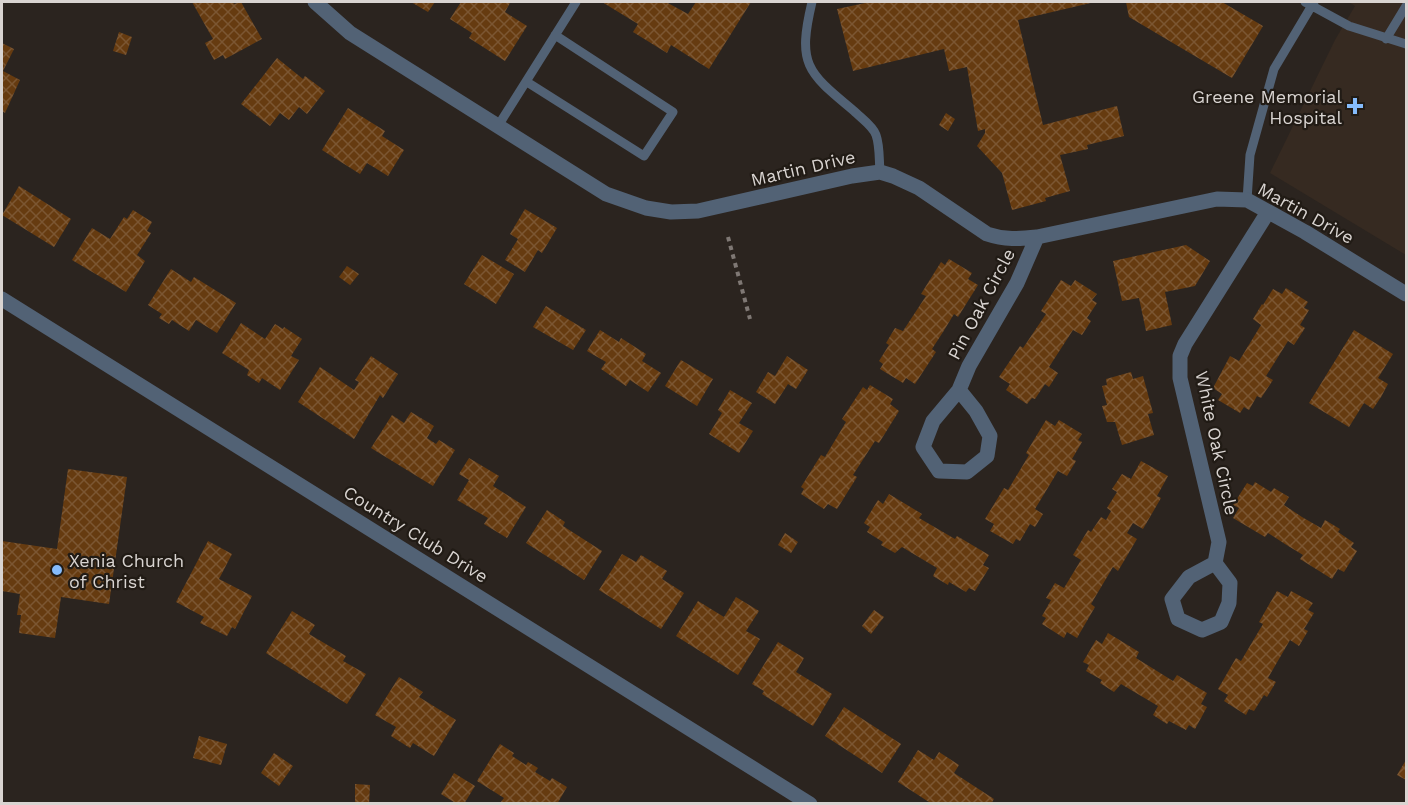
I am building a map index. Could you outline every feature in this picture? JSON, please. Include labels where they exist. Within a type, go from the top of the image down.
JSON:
[{"type":"street","name":"Martin Drive","points":[[315,2],[350,33],[606,194],[646,208],[671,212],[698,211],[852,176],[880,172],[919,188],[987,234],[1000,239],[1015,240],[1217,199],[1246,200],[1407,294]]},
{"type":"street","name":"White Oak Circle","points":[[1215,563],[1219,542],[1180,378],[1180,356],[1185,344],[1268,212]]},
{"type":"street","name":"Pin Oak Circle","points":[[959,390],[976,411],[990,436],[987,456],[967,472],[939,471],[923,447],[933,421],[959,390],[969,366],[1017,283],[1037,237]]},
{"type":"street","name":"Country Club Drive","points":[[2,299],[810,804]]},
{"type":"street","points":[[1215,563],[1230,583],[1229,603],[1221,622],[1202,630],[1178,619],[1172,599],[1189,577],[1215,563]]},
{"type":"lane","points":[[498,126],[576,2]]},
{"type":"lane","points":[[812,2],[805,31],[804,48],[809,66],[820,83],[864,120],[876,135],[880,172]]},
{"type":"lane","points":[[1246,200],[1250,155],[1274,69],[1310,3],[1348,26],[1407,44]]},
{"type":"lane","points":[[1386,39],[1407,6]]},
{"type":"lane","points":[[527,82],[644,156],[673,112],[555,35]]},
{"type":"path","points":[[728,237],[750,319]]},
{"type":"shaded area","name":"Greene Memorial Hospital","points":[[1349,2],[1406,2],[1406,255],[1270,173],[1335,40],[1355,6]]},
{"type":"building","points":[[192,2],[233,2],[234,4],[241,2],[262,39],[225,59],[223,55],[214,60],[205,43],[213,39]]},
{"type":"building","points":[[411,2],[435,2],[428,12]]},
{"type":"building","points":[[461,2],[510,3],[505,12],[527,26],[505,61],[469,38],[472,33],[450,19]]},
{"type":"building","points":[[602,2],[666,2],[688,14],[696,2],[751,2],[709,69],[671,45],[667,53],[633,32],[638,24]]},
{"type":"building","points":[[870,2],[1095,2],[1018,20],[1043,125],[1117,106],[1124,136],[1087,145],[1088,149],[1060,155],[1070,191],[1045,198],[1046,201],[1012,210],[1002,173],[977,146],[985,129],[978,131],[967,67],[949,71],[944,49],[853,71],[837,9]]},
{"type":"building","points":[[1126,2],[1222,2],[1263,26],[1232,78],[1129,17]]},
{"type":"building","points":[[119,32],[132,37],[126,55],[113,51]]},
{"type":"building","points":[[2,43],[14,49],[3,71],[20,80],[5,113],[2,111]]},
{"type":"building","points":[[277,58],[303,79],[305,76],[325,91],[307,114],[299,107],[289,120],[280,113],[270,126],[241,104]]},
{"type":"building","points":[[348,108],[385,131],[382,136],[404,150],[388,176],[367,163],[360,174],[322,150]]},
{"type":"building","points":[[946,113],[955,119],[948,131],[939,125]]},
{"type":"building","points":[[19,186],[71,219],[54,247],[2,215]]},
{"type":"building","points":[[525,209],[557,228],[542,253],[538,250],[525,272],[505,260],[518,239],[510,234]]},
{"type":"building","points":[[133,210],[152,222],[147,231],[151,233],[137,255],[145,261],[126,292],[72,260],[92,228],[110,239],[124,217],[127,219]]},
{"type":"building","points":[[1186,245],[1210,261],[1195,286],[1165,292],[1172,325],[1146,331],[1139,298],[1122,301],[1113,261]]},
{"type":"building","points":[[482,255],[514,274],[496,304],[464,284]]},
{"type":"building","points":[[949,259],[972,273],[968,279],[978,285],[958,317],[954,314],[932,349],[936,352],[915,384],[906,378],[903,383],[880,369],[883,364],[879,361],[889,345],[886,343],[895,328],[903,331],[926,296],[921,294],[941,262],[945,265]]},
{"type":"building","points":[[347,266],[359,274],[350,285],[339,277]]},
{"type":"building","points":[[171,269],[191,282],[194,277],[236,303],[217,333],[196,320],[189,331],[172,320],[169,324],[159,318],[162,314],[148,305]]},
{"type":"building","points":[[1061,280],[1071,286],[1075,280],[1097,294],[1092,300],[1097,303],[1087,318],[1091,321],[1082,335],[1073,330],[1049,367],[1058,373],[1049,387],[1045,384],[1035,399],[1032,398],[1027,404],[1006,390],[1010,384],[999,377],[1020,346],[1023,348],[1046,314],[1041,311]]},
{"type":"building","points":[[1286,288],[1308,302],[1304,308],[1309,310],[1300,325],[1305,328],[1294,345],[1288,341],[1266,376],[1273,380],[1261,398],[1257,396],[1249,410],[1244,407],[1240,413],[1218,400],[1222,394],[1213,388],[1230,356],[1239,361],[1261,325],[1253,319],[1262,304],[1273,289],[1282,294]]},
{"type":"building","points":[[546,306],[586,330],[573,350],[533,327]]},
{"type":"building","points":[[241,323],[265,339],[275,324],[302,339],[291,356],[299,360],[280,390],[262,378],[259,383],[247,375],[249,370],[222,353]]},
{"type":"building","points":[[600,330],[619,342],[621,338],[646,354],[642,361],[661,373],[648,392],[630,380],[626,386],[601,369],[606,362],[587,351]]},
{"type":"building","points":[[1354,330],[1393,354],[1378,378],[1388,384],[1381,397],[1373,409],[1364,403],[1349,427],[1309,403]]},
{"type":"building","points":[[371,356],[398,374],[383,398],[380,395],[354,439],[298,402],[320,367],[354,390],[359,382],[355,380]]},
{"type":"building","points":[[787,356],[808,370],[796,389],[788,384],[775,404],[756,392],[768,372],[775,376]]},
{"type":"building","points":[[681,360],[713,379],[697,406],[665,386]]},
{"type":"building","points":[[1131,372],[1133,379],[1143,376],[1153,413],[1148,414],[1154,435],[1122,445],[1115,422],[1107,422],[1102,406],[1107,405],[1102,386],[1107,385],[1106,379]]},
{"type":"building","points":[[870,385],[893,399],[890,404],[899,411],[879,443],[875,441],[853,475],[857,477],[837,509],[828,504],[824,509],[801,494],[804,489],[801,487],[821,455],[825,457],[846,422],[842,419],[863,387],[867,390]]},
{"type":"building","points":[[730,390],[752,403],[739,423],[753,431],[739,453],[709,434],[722,413],[718,410]]},
{"type":"building","points":[[411,412],[434,426],[427,438],[436,444],[439,440],[455,450],[433,486],[371,448],[392,415],[404,423]]},
{"type":"building","points":[[1046,420],[1055,426],[1059,420],[1082,434],[1078,440],[1082,442],[1072,459],[1076,461],[1067,476],[1058,471],[1035,509],[1043,514],[1035,527],[1030,524],[1020,541],[1016,539],[1013,544],[990,531],[994,524],[985,519],[1004,488],[1008,490],[1029,455],[1026,453]]},
{"type":"building","points":[[469,458],[499,476],[493,486],[526,507],[507,538],[484,524],[488,518],[457,500],[469,480],[459,474]]},
{"type":"building","points":[[1141,461],[1168,476],[1157,496],[1161,498],[1143,529],[1133,523],[1127,533],[1137,539],[1118,571],[1113,567],[1091,604],[1095,607],[1077,638],[1067,632],[1064,638],[1042,624],[1046,618],[1042,616],[1051,600],[1046,598],[1055,583],[1064,588],[1081,560],[1073,555],[1088,530],[1091,532],[1101,517],[1106,520],[1111,511],[1107,508],[1117,492],[1112,489],[1122,474],[1131,479]]},
{"type":"building","name":"Xenia Church of Christ","points":[[68,469],[127,477],[109,604],[61,597],[55,638],[19,633],[21,615],[17,615],[20,594],[2,591],[2,541],[57,549]]},
{"type":"building","points":[[1255,482],[1271,492],[1274,488],[1289,497],[1284,505],[1302,517],[1321,528],[1325,520],[1340,529],[1338,532],[1354,543],[1351,547],[1357,551],[1344,572],[1338,569],[1332,579],[1300,559],[1303,555],[1268,533],[1265,537],[1233,518],[1239,508],[1233,505],[1247,483],[1253,486]]},
{"type":"building","points":[[889,494],[922,514],[919,518],[955,539],[957,536],[989,555],[983,565],[989,568],[975,591],[969,588],[966,592],[949,582],[948,585],[933,576],[937,568],[902,547],[895,553],[881,545],[883,542],[867,532],[870,527],[864,523],[878,500],[883,504]]},
{"type":"building","points":[[547,510],[565,522],[563,526],[602,551],[584,580],[526,543]]},
{"type":"building","points":[[785,533],[798,542],[791,553],[778,545]]},
{"type":"building","points":[[208,541],[232,554],[219,579],[252,596],[235,629],[232,627],[227,636],[200,623],[204,617],[176,602]]},
{"type":"building","points":[[622,554],[636,562],[641,555],[667,571],[662,579],[684,593],[661,629],[599,590]]},
{"type":"building","points":[[1277,591],[1288,597],[1291,591],[1313,603],[1308,610],[1314,613],[1304,629],[1308,631],[1299,646],[1290,640],[1268,678],[1276,682],[1267,697],[1264,695],[1254,711],[1249,709],[1246,715],[1224,701],[1228,695],[1218,689],[1236,658],[1241,661],[1263,624],[1259,622]]},
{"type":"building","points":[[736,597],[759,611],[746,631],[760,639],[738,675],[676,636],[698,601],[724,617]]},
{"type":"building","points":[[874,610],[884,617],[871,634],[862,626]]},
{"type":"building","points":[[292,611],[315,625],[309,634],[346,656],[343,661],[366,674],[347,704],[266,653]]},
{"type":"building","points":[[1108,633],[1139,652],[1136,658],[1173,681],[1177,675],[1207,693],[1201,704],[1207,707],[1195,729],[1189,725],[1186,730],[1169,721],[1167,724],[1153,715],[1158,706],[1121,684],[1114,692],[1100,683],[1102,680],[1086,671],[1089,665],[1083,662],[1096,640],[1102,644]]},
{"type":"building","points":[[778,642],[804,658],[796,672],[832,694],[813,726],[762,694],[764,691],[752,684]]},
{"type":"building","points":[[399,677],[423,692],[419,697],[456,720],[434,756],[413,743],[410,748],[391,736],[396,727],[375,715]]},
{"type":"building","points":[[844,707],[901,744],[882,773],[825,736]]},
{"type":"building","points":[[199,736],[227,744],[221,765],[193,758]]},
{"type":"building","points":[[500,744],[526,765],[528,762],[538,768],[535,772],[567,787],[557,804],[502,804],[500,803],[504,798],[477,781]]},
{"type":"building","points":[[918,750],[934,760],[939,752],[959,765],[954,773],[994,799],[991,804],[932,804],[898,782]]},
{"type":"building","points":[[274,753],[293,766],[279,786],[261,773]]},
{"type":"building","points":[[1406,760],[1406,780],[1397,775]]},
{"type":"building","points":[[454,773],[475,786],[464,804],[457,804],[441,794]]},
{"type":"building","points":[[355,784],[370,785],[369,804],[355,804]]},
{"type":"place","name":"Greene Memorial Hospital","points":[[1355,106]]},
{"type":"place","name":"Xenia Church of Christ","points":[[57,570]]}]
